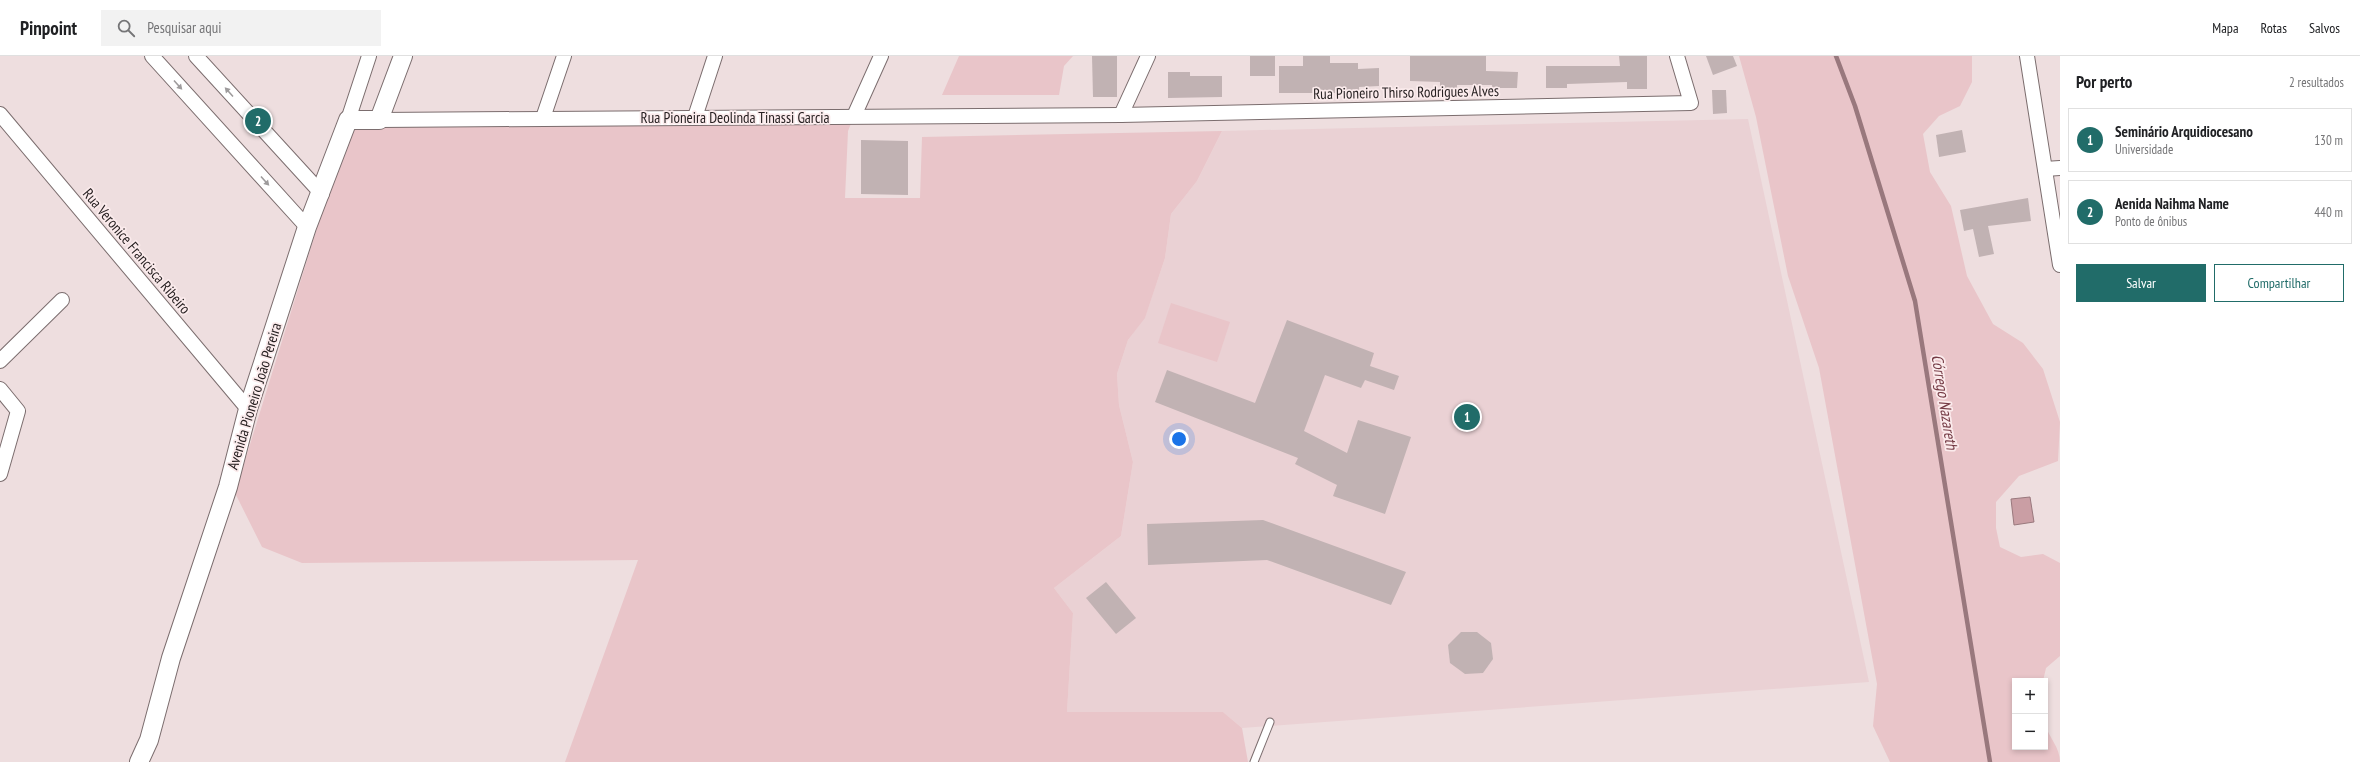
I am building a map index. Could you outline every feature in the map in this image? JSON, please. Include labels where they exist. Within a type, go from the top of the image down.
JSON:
[{"type":"street","points":[[152,56],[307,227]]},
{"type":"street","points":[[196,56],[322,194]]},
{"type":"street","name":"Avenida Pioneiro João Pereira","points":[[139,762],[149,740],[171,658],[228,487],[248,409],[307,227],[322,194],[370,56]]},
{"type":"street","points":[[379,120],[403,56]]},
{"type":"street","points":[[543,118],[564,56]]},
{"type":"street","points":[[695,117],[715,56]]},
{"type":"street","points":[[854,116],[881,56]]},
{"type":"street","points":[[1121,115],[1148,56]]},
{"type":"street","name":"Rua Pioneiro Thirso Rodrigues Alves","points":[[1121,115],[1691,103],[1677,56]]},
{"type":"street","points":[[2027,56],[2060,265]]},
{"type":"street","name":"Rua Veronice Francisca Ribeiro","points":[[0,114],[248,409]]},
{"type":"street","name":"Rua Pioneira Deolinda Tinassi Garcia","points":[[348,120],[1121,115]]},
{"type":"street","points":[[2045,169],[2060,168]]},
{"type":"street","points":[[0,361],[62,300]]},
{"type":"street","points":[[0,389],[18,411],[0,474]]},
{"type":"street","name":"Avenida Pioneiro João Pereira","points":[[149,740],[149,762]]},
{"type":"lane","points":[[1254,762],[1270,722]]},
{"type":"shaded area","points":[[959,56],[1073,56],[1064,66],[1059,95],[942,95]]},
{"type":"shaded area","points":[[1739,56],[1972,56],[1972,82],[1960,106],[1939,116],[1923,134],[1930,172],[1951,206],[1967,276],[1993,324],[2023,343],[2043,369],[2060,422],[2058,461],[2019,476],[1996,502],[1996,528],[2000,547],[2021,557],[2043,554],[2060,563],[2060,656],[2046,668],[2044,678],[2012,678],[2012,750],[2048,750],[2048,732],[2060,757],[2060,762],[1890,762],[1873,726],[1877,684],[1819,368],[1788,276],[1756,117]]},
{"type":"shaded area","points":[[854,116],[848,131],[845,198],[920,198],[922,137],[1222,131],[1197,181],[1171,214],[1165,258],[1145,318],[1128,340],[1117,374],[1119,405],[1133,462],[1121,536],[1054,588],[1073,613],[1067,712],[1223,712],[1242,728],[1248,762],[565,762],[638,560],[302,563],[262,547],[235,493],[351,118]]},
{"type":"shaded area","points":[[1748,119],[1869,682],[1242,728],[1223,712],[1067,712],[1073,613],[1054,588],[1121,536],[1133,462],[1119,405],[1117,374],[1128,340],[1145,317],[1165,258],[1171,214],[1197,181],[1222,131]]},
{"type":"shaded area","points":[[1171,303],[1230,322],[1217,362],[1158,343]]},
{"type":"shaded area","points":[[2030,497],[2034,522],[2014,525],[2011,499]]},
{"type":"building","points":[[1092,56],[1117,56],[1117,97],[1093,97]]},
{"type":"building","points":[[1250,56],[1275,56],[1275,76],[1250,76]]},
{"type":"building","points":[[1303,56],[1330,56],[1330,63],[1358,63],[1358,69],[1379,68],[1379,86],[1359,87],[1359,93],[1279,93],[1279,66],[1303,66]]},
{"type":"building","points":[[1410,56],[1486,56],[1486,71],[1518,72],[1517,88],[1492,88],[1492,85],[1457,85],[1457,91],[1440,92],[1440,82],[1410,81]]},
{"type":"building","points":[[1619,56],[1647,56],[1647,89],[1627,89],[1627,82],[1567,84],[1567,88],[1546,88],[1546,66],[1620,66]]},
{"type":"building","points":[[1706,56],[1733,56],[1737,66],[1713,75]]},
{"type":"building","points":[[1168,72],[1190,72],[1190,76],[1222,76],[1222,97],[1168,98]]},
{"type":"building","points":[[1712,90],[1726,90],[1727,113],[1713,114]]},
{"type":"building","points":[[1962,130],[1966,152],[1939,157],[1936,135]]},
{"type":"building","points":[[861,140],[908,141],[908,195],[861,194]]},
{"type":"building","points":[[2028,198],[2031,221],[1988,226],[1994,254],[1979,257],[1973,229],[1964,231],[1960,210]]},
{"type":"building","points":[[1287,320],[1374,353],[1370,366],[1399,376],[1394,390],[1365,380],[1361,388],[1325,375],[1304,431],[1347,453],[1358,420],[1411,437],[1385,514],[1333,496],[1337,485],[1295,464],[1298,458],[1155,402],[1167,370],[1255,403]]},
{"type":"building","points":[[1263,520],[1406,572],[1391,605],[1267,560],[1148,565],[1147,524]]},
{"type":"building","points":[[1106,582],[1136,618],[1116,634],[1086,598]]},
{"type":"building","points":[[1461,632],[1477,632],[1491,643],[1493,659],[1483,673],[1465,674],[1450,663],[1448,645]]},
{"type":"waterway","name":"Córrego Nazareth","points":[[1836,56],[1855,106],[1915,301],[1990,762]]},
{"type":"place","name":"Aenida Naihma Name","points":[[258,121]]},
{"type":"place","name":"Seminário Arquidiocesano","points":[[1467,417]]}]
